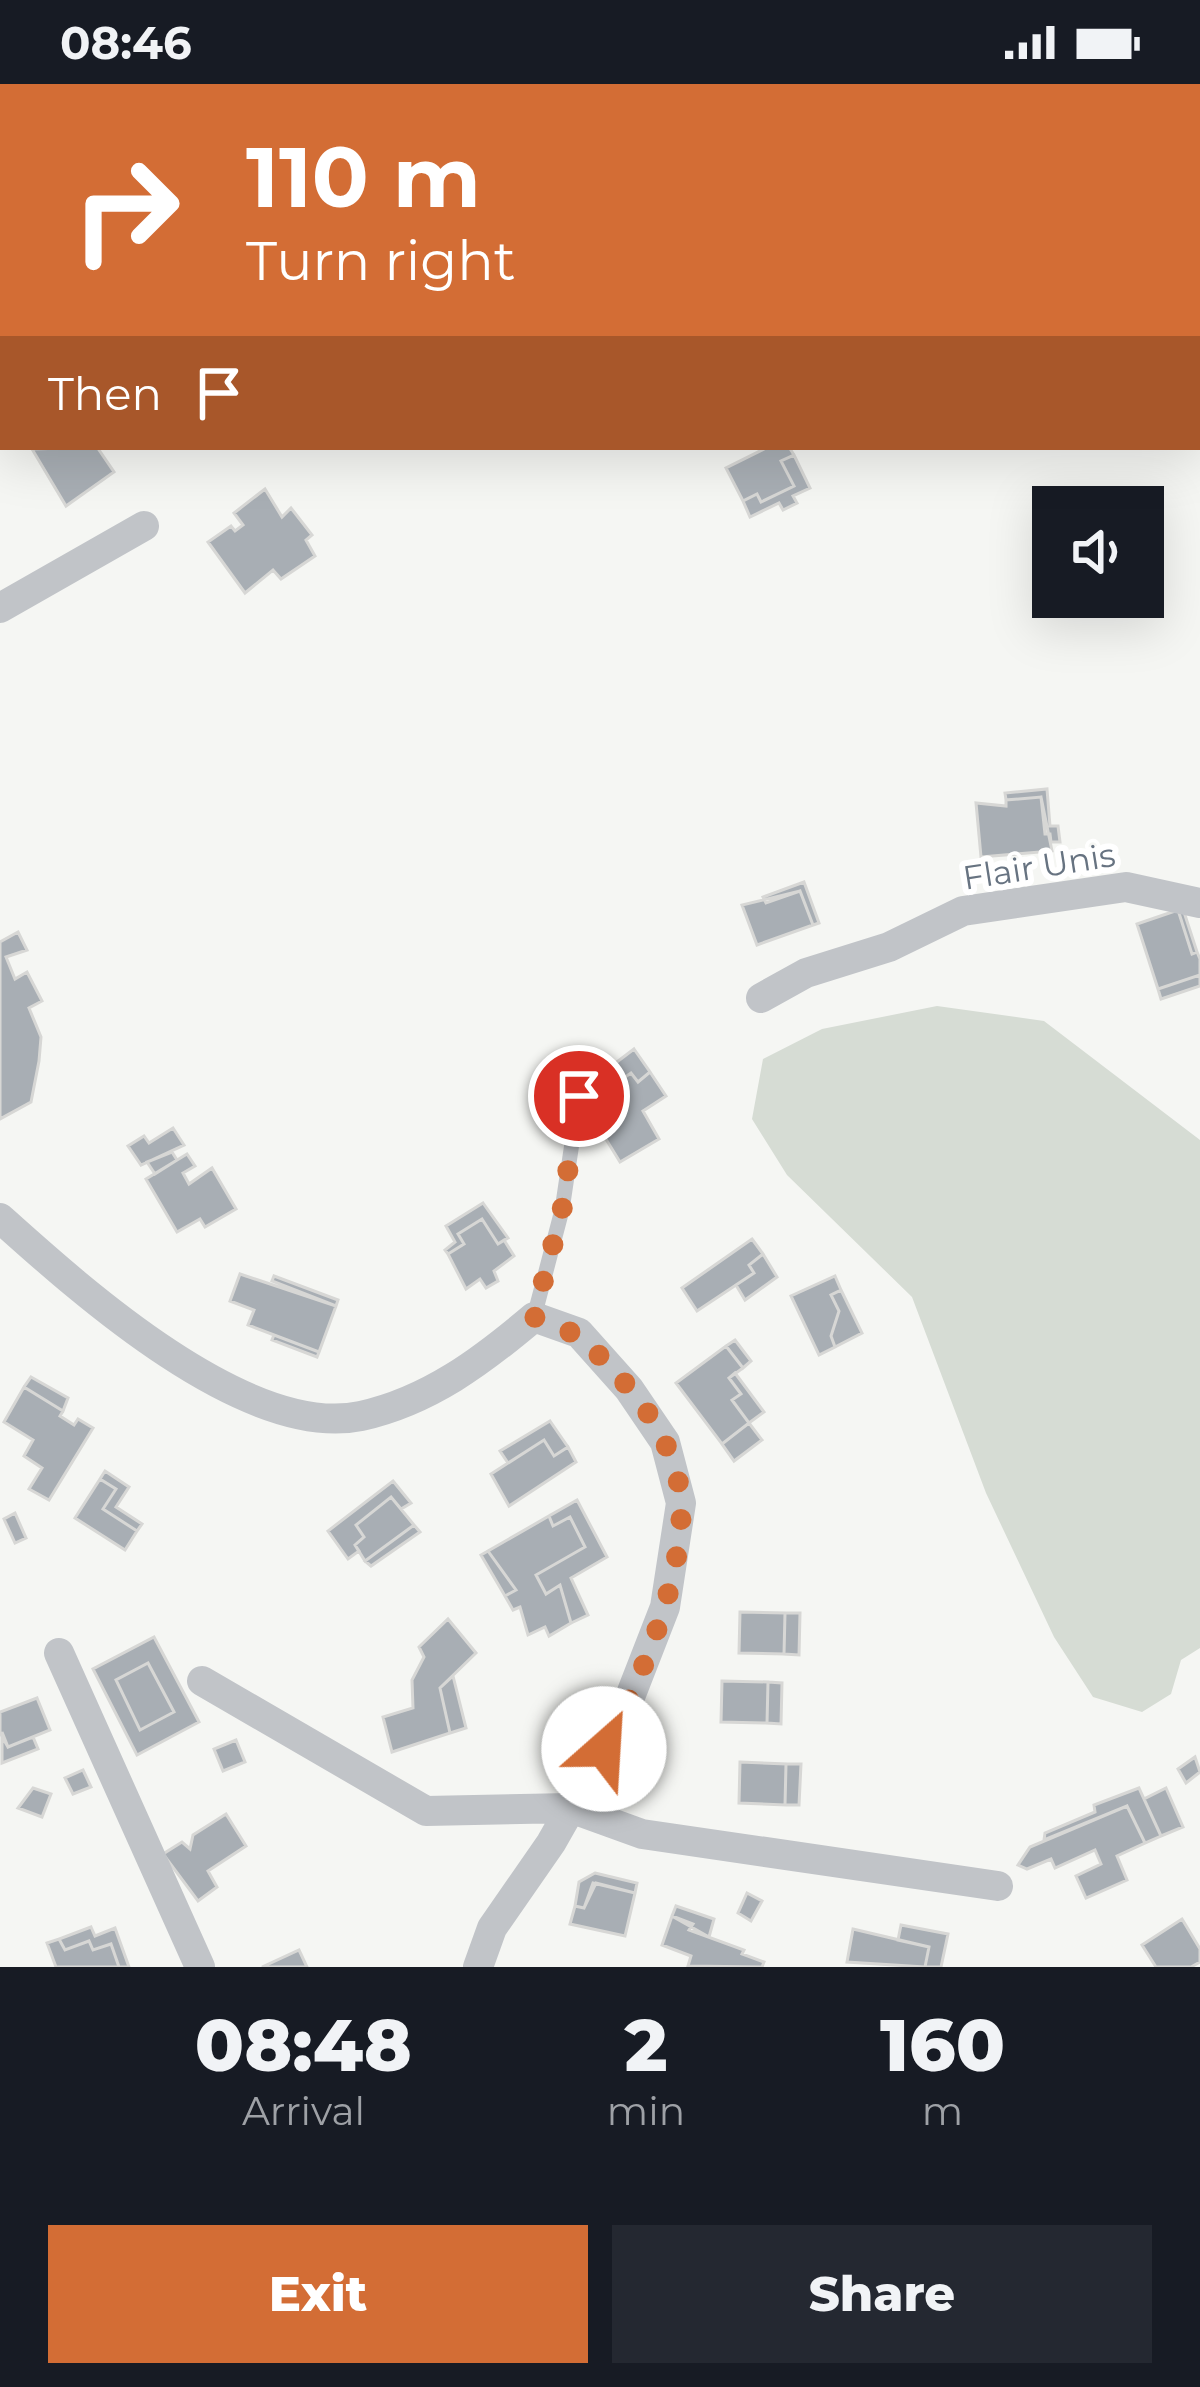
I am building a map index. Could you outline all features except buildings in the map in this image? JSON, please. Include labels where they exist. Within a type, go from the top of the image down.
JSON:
[{"type":"street","points":[[0,608],[144,526]]},
{"type":"street","name":"Flair Unis","points":[[761,998],[806,973],[890,947],[963,911],[1126,886],[1200,903]]},
{"type":"street","points":[[0,1218],[116,1318],[208,1379],[284,1412],[358,1417],[417,1396],[464,1376],[534,1317],[579,1333],[629,1388],[665,1442],[681,1503],[665,1607],[620,1720],[492,1928],[478,1967]]},
{"type":"street","points":[[59,1653],[200,1967]]},
{"type":"street","points":[[202,1681],[426,1810],[570,1808],[642,1834],[998,1886]]},
{"type":"lane","points":[[534,1317],[562,1210],[579,1096]]},
{"type":"shaded area","points":[[937,1006],[1044,1021],[1200,1140],[1200,1648],[1181,1660],[1171,1694],[1142,1712],[1093,1697],[1054,1637],[986,1493],[912,1297],[787,1175],[752,1119],[763,1059],[822,1029]]},
{"type":"route","points":[[579,1096],[562,1210],[534,1317],[579,1333],[629,1388],[665,1442],[681,1503],[665,1607],[604,1749]]}]
